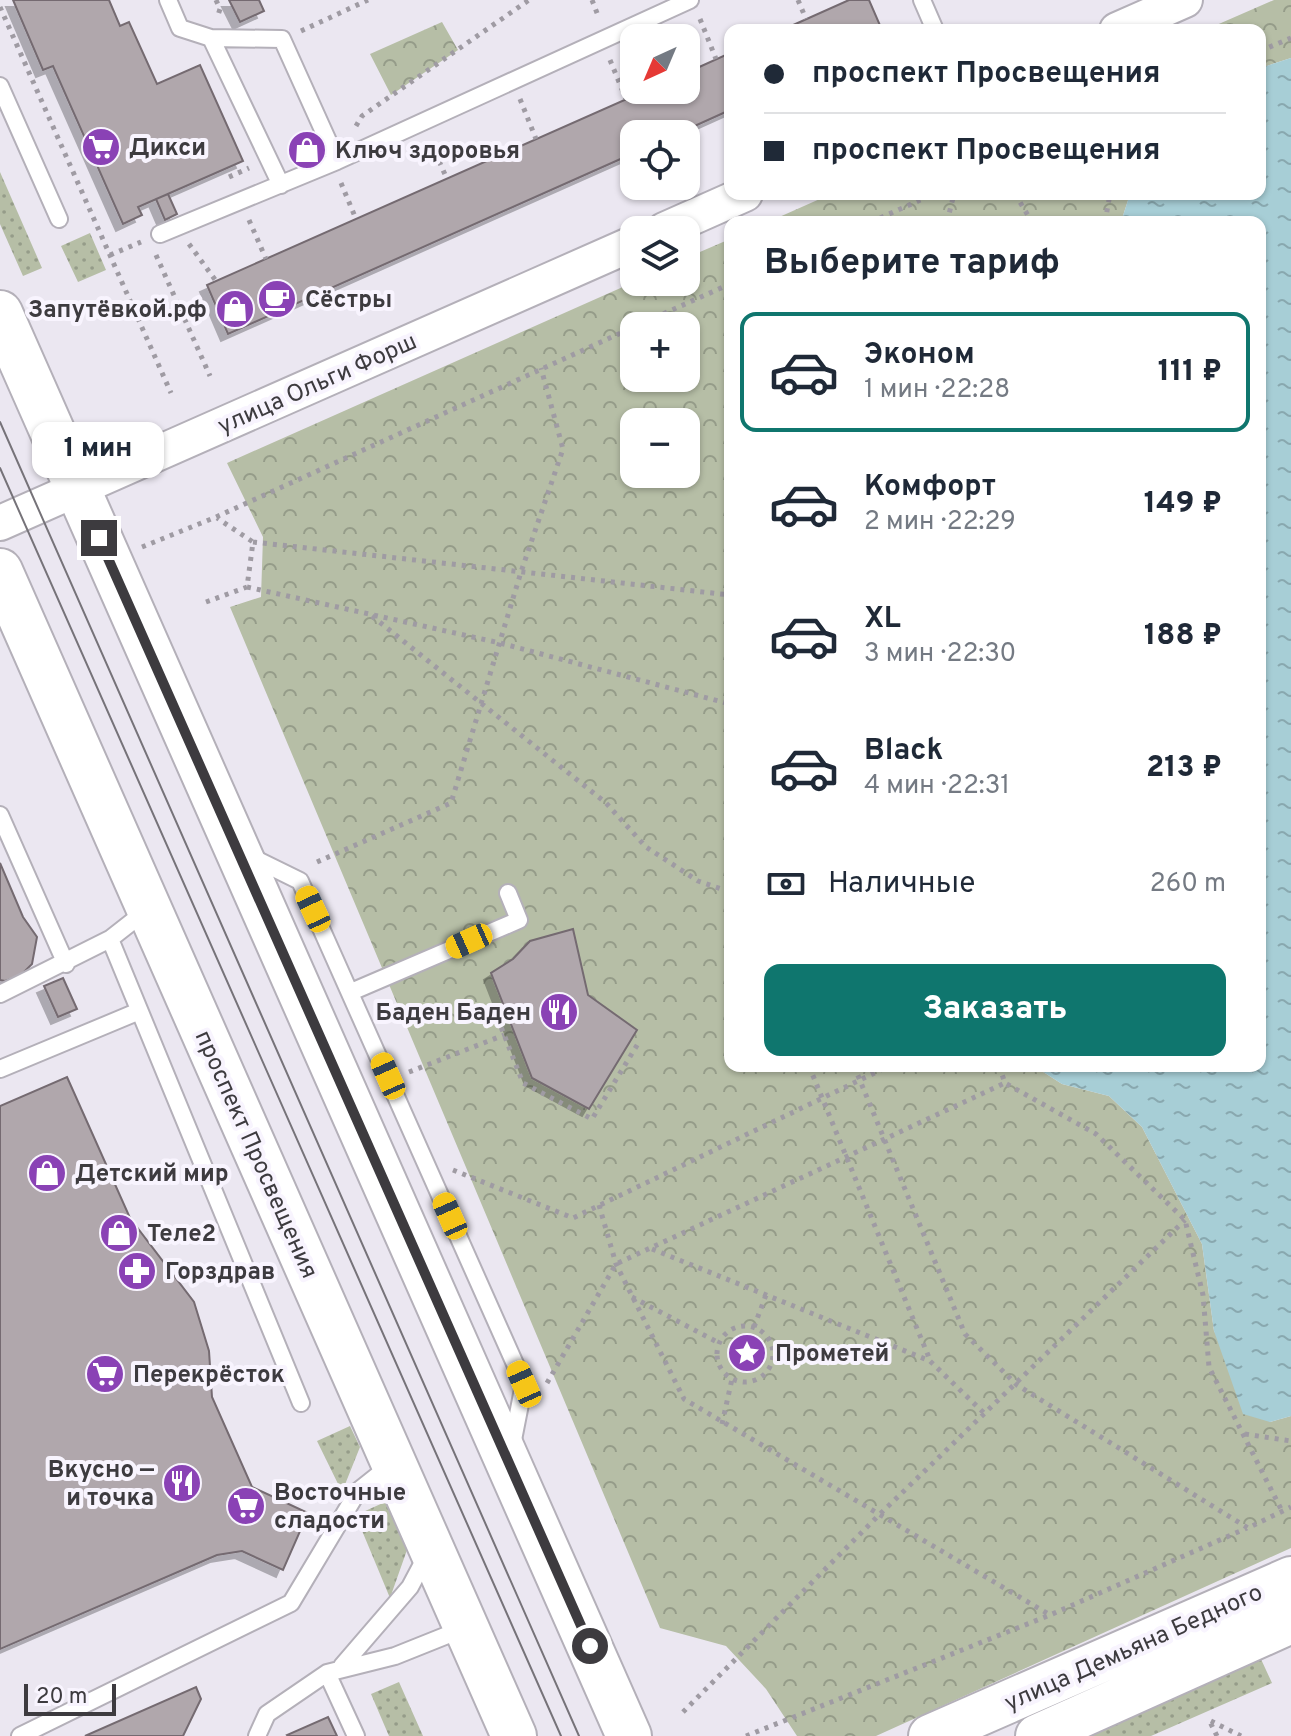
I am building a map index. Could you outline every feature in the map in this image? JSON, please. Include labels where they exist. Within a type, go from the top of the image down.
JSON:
[{"type":"main road","points":[[0,313],[629,1736]]},
{"type":"main road","name":"проспект Просвещения","points":[[0,571],[514,1736]]},
{"type":"street","points":[[1131,24],[1185,0]]},
{"type":"street","points":[[696,216],[732,200]]},
{"type":"street","name":"улица Ольги Форш","points":[[0,523],[620,249]]},
{"type":"street","name":"улица Демьяна Бедного","points":[[930,1736],[1285,1607]]},
{"type":"street","name":"улица Демьяна Бедного","points":[[1037,1736],[1285,1607]]},
{"type":"lane","points":[[168,0],[180,28],[211,38],[282,39],[335,162]]},
{"type":"lane","points":[[922,0],[932,24]]},
{"type":"lane","points":[[162,234],[335,162],[602,40],[693,6]]},
{"type":"lane","points":[[211,38],[281,185]]},
{"type":"lane","points":[[0,86],[59,219]]},
{"type":"lane","points":[[0,815],[66,964]]},
{"type":"lane","points":[[238,851],[300,881],[351,992],[524,1384],[508,1462]]},
{"type":"lane","points":[[351,992],[519,920],[508,893]]},
{"type":"lane","points":[[0,994],[66,964],[110,939],[148,909]]},
{"type":"lane","points":[[110,939],[137,1012],[301,1403]]},
{"type":"lane","points":[[0,1069],[137,1012]]},
{"type":"lane","points":[[20,1736],[291,1603],[358,1491],[393,1463]]},
{"type":"lane","points":[[257,1736],[267,1714],[335,1670],[410,1587],[431,1548]]},
{"type":"lane","points":[[335,1670],[395,1656],[466,1628]]},
{"type":"lane","points":[[335,1670],[353,1735]]},
{"type":"path","points":[[282,39],[368,0]]},
{"type":"path","points":[[356,219],[335,162],[362,116],[529,0]]},
{"type":"path","points":[[798,0],[806,19]]},
{"type":"path","points":[[693,6],[716,59]]},
{"type":"path","points":[[0,7],[171,393]]},
{"type":"path","points":[[1266,48],[1291,38]]},
{"type":"path","points":[[602,40],[620,84]]},
{"type":"path","points":[[512,81],[536,139]]},
{"type":"path","points":[[421,123],[447,179]]},
{"type":"path","points":[[219,182],[255,165]]},
{"type":"path","points":[[884,216],[920,200]]},
{"type":"path","points":[[110,255],[162,234]]},
{"type":"path","points":[[162,234],[216,281]]},
{"type":"path","points":[[162,234],[210,376]]},
{"type":"path","points":[[667,312],[724,287]]},
{"type":"path","points":[[141,548],[182,528],[216,517],[620,333]]},
{"type":"path","points":[[317,862],[451,803],[521,572],[563,449],[541,368]]},
{"type":"path","points":[[216,517],[253,542],[724,594]]},
{"type":"path","points":[[247,587],[253,542]]},
{"type":"path","points":[[206,602],[247,587],[500,643],[724,702]]},
{"type":"path","points":[[369,614],[606,803],[646,847],[698,881],[724,890]]},
{"type":"path","points":[[494,1009],[523,1083],[592,1119],[639,1042]]},
{"type":"path","points":[[408,1072],[504,1035]]},
{"type":"path","points":[[811,1072],[930,1361]]},
{"type":"path","points":[[857,1072],[965,1334],[1017,1385],[1248,1528]]},
{"type":"path","points":[[449,1168],[573,1218],[877,1072]]},
{"type":"path","points":[[1001,1072],[1005,1083],[1096,1134],[1185,1220],[1203,1295],[1209,1367],[1282,1511]]},
{"type":"path","points":[[544,1389],[616,1264],[1005,1083]]},
{"type":"path","points":[[599,1205],[616,1264],[684,1399],[1050,1615]]},
{"type":"path","points":[[683,1712],[879,1515],[1185,1220]]},
{"type":"path","points":[[651,1249],[930,1361],[986,1415]]},
{"type":"path","points":[[754,1327],[766,1295]]},
{"type":"path","points":[[632,1297],[719,1343]]},
{"type":"path","points":[[754,1327],[768,1338],[773,1355],[771,1365],[759,1378],[750,1381],[732,1379],[720,1367],[719,1343],[730,1330],[754,1327]]},
{"type":"path","points":[[722,1424],[732,1379]]},
{"type":"path","points":[[1244,1433],[1291,1441]]},
{"type":"path","points":[[746,1736],[1050,1615],[1291,1507]]},
{"type":"path","points":[[1217,1736],[1209,1720],[1241,1736]]},
{"type":"green space","points":[[1274,0],[1291,0],[1291,58],[1266,66],[1266,24],[1219,24]]},
{"type":"green space","points":[[442,22],[458,50],[391,95],[370,54]]},
{"type":"green space","points":[[0,172],[42,268],[23,276],[0,224]]},
{"type":"green space","points":[[818,200],[1128,200],[1123,216],[782,216]]},
{"type":"green space","points":[[90,233],[106,270],[78,282],[61,246]]},
{"type":"green space","points":[[724,242],[724,1072],[1043,1072],[1062,1084],[1109,1096],[1142,1127],[1202,1244],[1214,1331],[1270,1422],[1291,1416],[1291,1548],[876,1736],[797,1736],[766,1689],[726,1646],[660,1628],[230,607],[261,597],[263,537],[227,463],[620,288],[620,296],[700,296],[700,252]]},
{"type":"green space","points":[[350,1426],[360,1447],[342,1492],[317,1441]]},
{"type":"green space","points":[[385,1502],[407,1550],[390,1598],[358,1521],[363,1512]]},
{"type":"green space","points":[[1260,1657],[1272,1683],[1151,1736],[1080,1736]]},
{"type":"green space","points":[[399,1682],[423,1736],[389,1736],[371,1694]]},
{"type":"water","points":[[1291,58],[1291,1416],[1270,1422],[1243,1414],[1214,1331],[1202,1244],[1142,1127],[1109,1096],[1062,1084],[1043,1072],[1266,1072],[1266,216],[1123,216],[1128,200],[1266,200],[1266,66]]},
{"type":"building","points":[[13,0],[109,0],[120,26],[129,22],[157,84],[200,65],[243,161],[138,207],[142,215],[123,224],[53,66],[43,70]]},
{"type":"building","points":[[229,0],[259,0],[264,11],[240,22]]},
{"type":"building","points":[[849,0],[869,0],[879,24],[795,24]]},
{"type":"building","points":[[724,56],[724,113],[700,124],[700,120],[620,120],[620,159],[228,334],[207,285],[620,102],[700,104],[700,67]]},
{"type":"building","name":"Ключ здоровья","points":[[303,141],[311,141],[316,150],[314,157],[303,159],[298,154],[298,146]]},
{"type":"building","points":[[168,194],[177,214],[165,220],[156,199]]},
{"type":"building","points":[[0,863],[23,917],[37,937],[32,964],[20,976],[5,981],[0,980]]},
{"type":"building","name":"Баден Баден","points":[[573,929],[588,995],[637,1030],[589,1109],[532,1078],[491,973],[513,959],[530,941]]},
{"type":"building","points":[[63,978],[77,1009],[58,1017],[44,986]]},
{"type":"building","name":"Перекрёсток","points":[[67,1077],[130,1218],[194,1302],[209,1351],[212,1397],[252,1487],[308,1513],[283,1570],[242,1551],[217,1555],[0,1649],[0,1106]]},
{"type":"building","points":[[196,1687],[201,1699],[183,1736],[85,1736]]},
{"type":"building","points":[[328,1717],[337,1736],[287,1735]]},
{"type":"tram line","points":[[0,422],[579,1736]]},
{"type":"tram line","points":[[0,468],[561,1736]]},
{"type":"place","name":"Дикси","points":[[101,147]]},
{"type":"place","name":"Ключ здоровья","points":[[307,150]]},
{"type":"place","name":"Сёстры","points":[[277,299]]},
{"type":"place","name":"Запутёвкой.рф","points":[[235,309]]},
{"type":"place","name":"Баден Баден","points":[[559,1012]]},
{"type":"place","name":"Детский мир","points":[[47,1173]]},
{"type":"place","name":"Теле2","points":[[119,1233]]},
{"type":"place","name":"Горздрав","points":[[137,1271]]},
{"type":"place","name":"Прометей","points":[[747,1353]]},
{"type":"place","name":"Перекрёсток","points":[[105,1374]]},
{"type":"place","name":"Вкусно — и точка","points":[[182,1483]]},
{"type":"place","name":"Восточные сладости","points":[[246,1506]]},
{"type":"route","points":[[99,538],[590,1646]]}]
